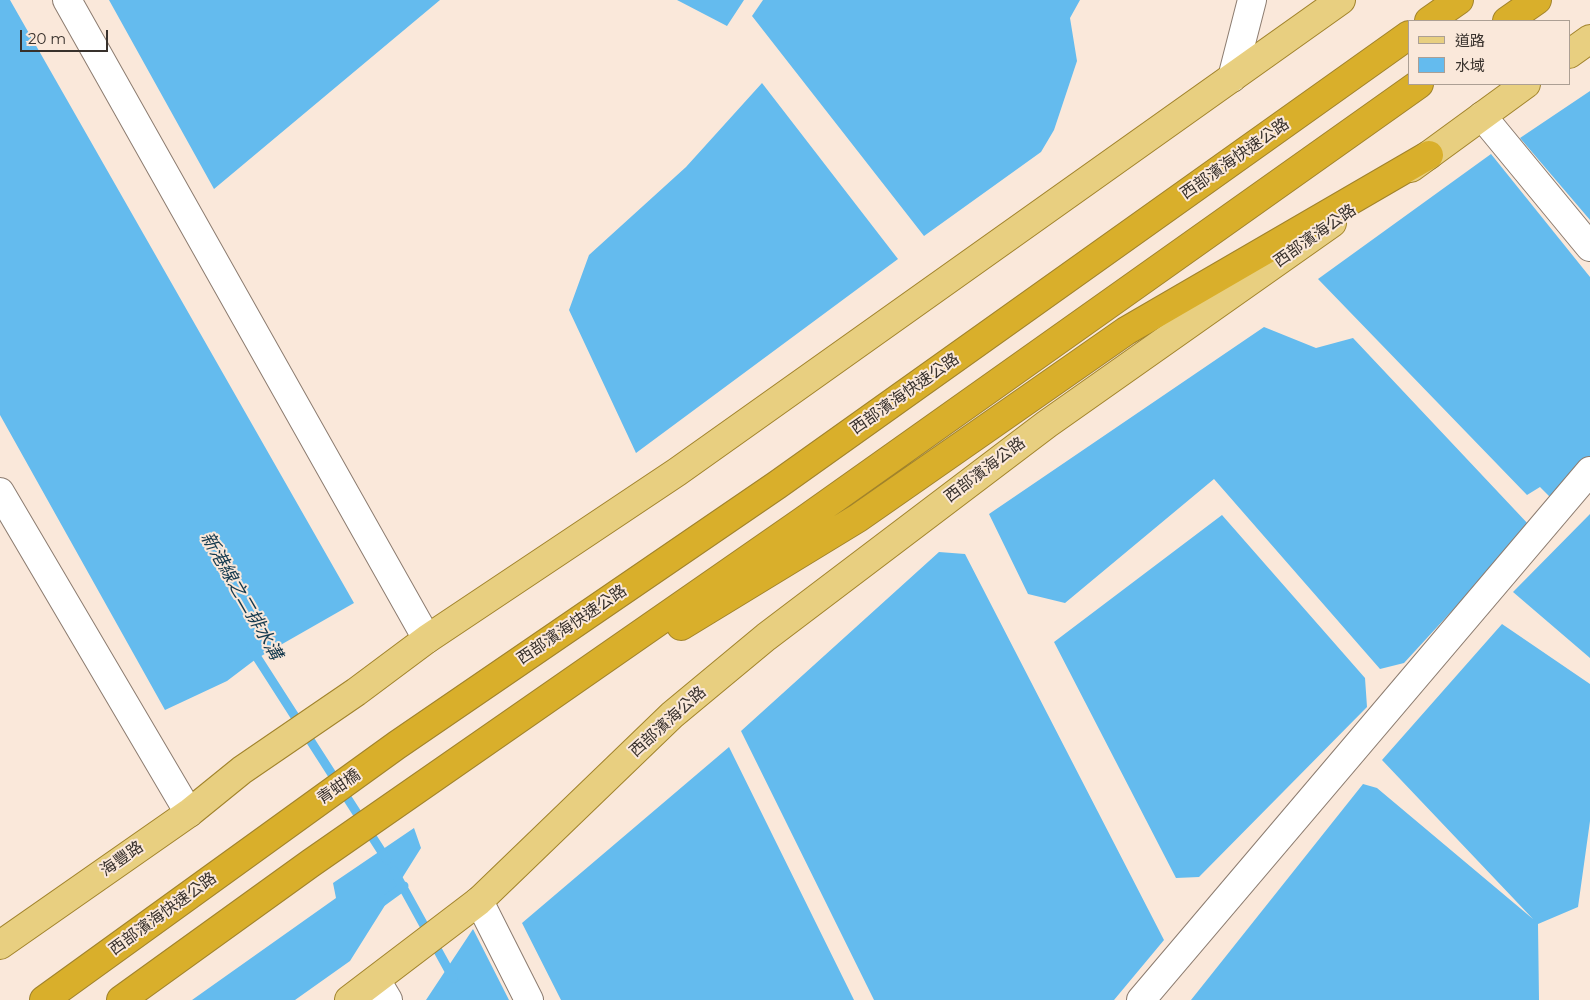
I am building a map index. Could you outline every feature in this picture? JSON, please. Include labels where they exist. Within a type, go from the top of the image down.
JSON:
[{"type":"highway","points":[[1430,20],[1459,0]]},
{"type":"highway","points":[[1508,20],[1537,0]]},
{"type":"highway","name":"西部濱海快速公路","points":[[397,745],[777,485],[1408,37]]},
{"type":"highway","points":[[121,1000],[311,863],[803,521],[1418,85]]},
{"type":"highway","points":[[426,782],[858,518],[1126,331],[1429,156]]},
{"type":"highway","name":"青蚶橋","points":[[281,828],[397,745]]},
{"type":"highway","name":"西部濱海快速公路","points":[[44,1000],[281,828]]},
{"type":"main road","points":[[427,639],[677,472],[1341,0]]},
{"type":"main road","points":[[1570,53],[1590,39]]},
{"type":"main road","name":"西部濱海公路","points":[[478,900],[672,715],[766,637],[1047,424],[1429,156],[1525,85]]},
{"type":"main road","name":"海豐路","points":[[0,945],[189,813],[242,770],[356,692],[427,639]]},
{"type":"main road","points":[[349,1000],[382,990],[478,900]]},
{"type":"street","points":[[67,0],[427,639]]},
{"type":"street","points":[[1232,78],[1252,0]]},
{"type":"street","points":[[1482,116],[1590,247]]},
{"type":"street","points":[[1140,1000],[1590,471]]},
{"type":"street","points":[[0,492],[189,813]]},
{"type":"street","points":[[478,900],[529,1000]]},
{"type":"water","points":[[0,0],[10,0],[354,603],[256,659],[227,681],[165,710],[0,415]]},
{"type":"water","points":[[109,0],[440,0],[214,189]]},
{"type":"water","points":[[677,0],[744,0],[727,26]]},
{"type":"water","points":[[763,0],[1080,0],[1070,18],[1077,61],[1054,130],[1041,152],[924,236],[752,16]]},
{"type":"water","points":[[762,83],[898,259],[636,453],[569,310],[589,255],[686,167]]},
{"type":"water","points":[[1590,91],[1590,220],[1520,138]]},
{"type":"water","points":[[1491,154],[1590,277],[1590,461],[1554,501],[1540,487],[1527,495],[1318,279]]},
{"type":"water","points":[[1264,327],[1316,348],[1353,338],[1530,526],[1404,663],[1380,669],[1214,479],[1065,603],[1028,594],[989,514]]},
{"type":"water","points":[[1590,514],[1590,658],[1513,592]]},
{"type":"water","points":[[1222,515],[1365,678],[1367,707],[1199,877],[1176,878],[1054,642]]},
{"type":"water","points":[[939,552],[965,554],[1164,940],[1114,1000],[874,1000],[741,731]]},
{"type":"water","points":[[1502,624],[1590,684],[1590,821],[1578,907],[1538,924],[1539,1000],[1191,1000],[1363,784],[1377,788],[1533,919],[1382,760]]},
{"type":"water","points":[[729,747],[854,1000],[561,1000],[522,923]]},
{"type":"water","points":[[414,828],[421,848],[350,961],[295,1000],[192,1000],[336,898],[333,883]]},
{"type":"water","points":[[473,929],[509,1000],[426,1000]]},
{"type":"waterway","name":"新港線之二排水溝","points":[[251,648],[387,860]]},
{"type":"waterway","name":"新港線之二排水溝","points":[[394,871],[453,978]]},
{"type":"waterway","points":[[382,902],[404,886]]}]
